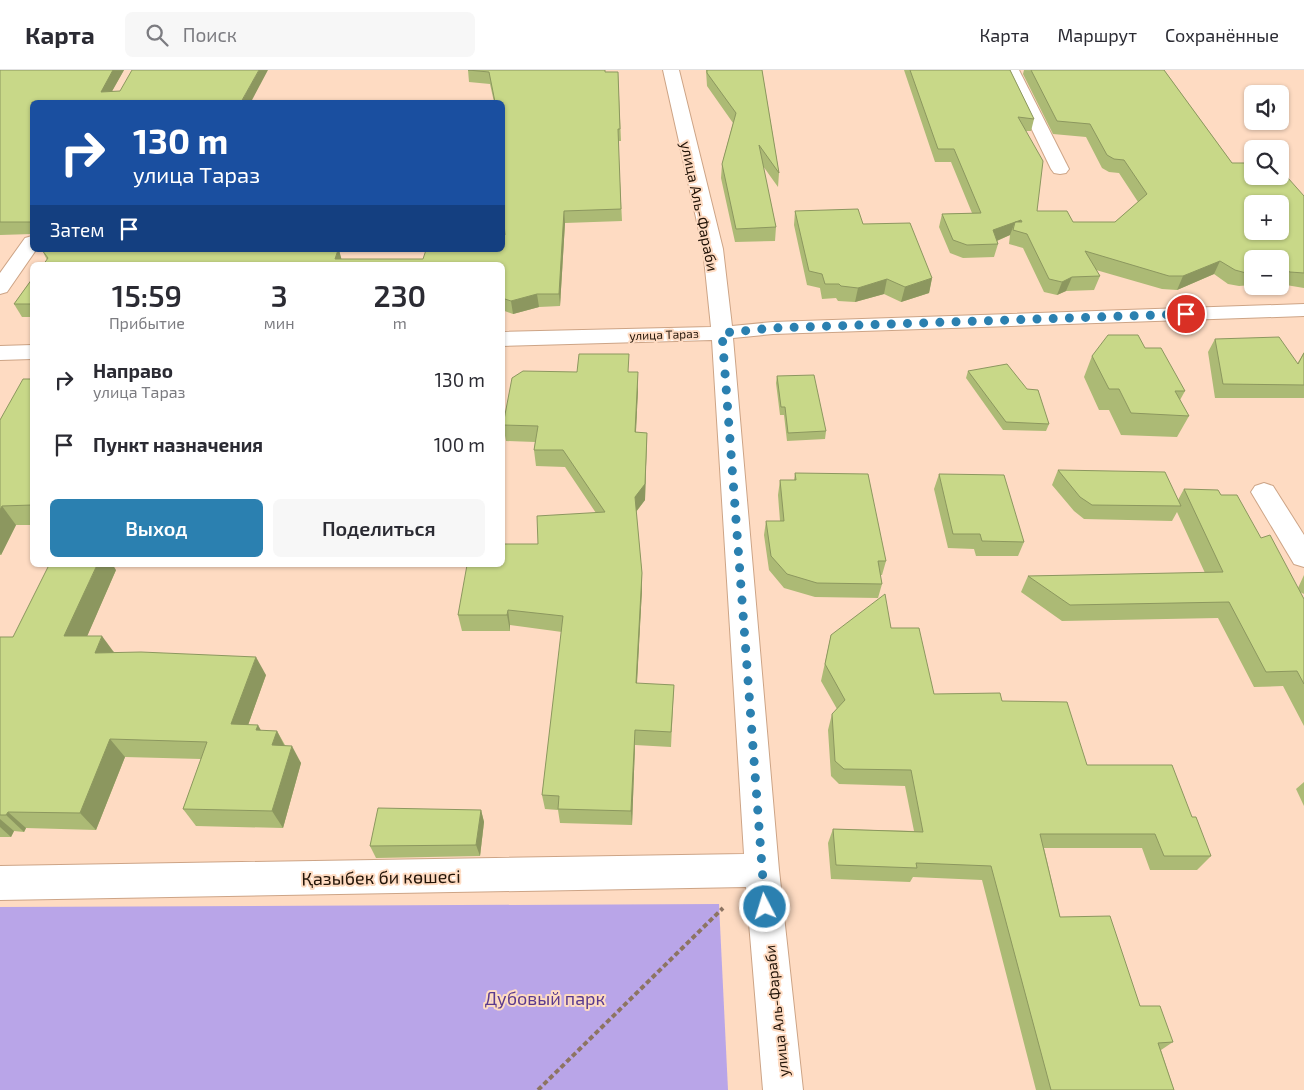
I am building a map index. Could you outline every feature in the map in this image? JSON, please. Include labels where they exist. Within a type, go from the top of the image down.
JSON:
[{"type":"street","name":"улица Аль-Фараби","points":[[671,70],[712,248],[722,333],[762,870],[783,1090]]},
{"type":"street","points":[[1011,70],[1060,169]]},
{"type":"street","points":[[0,288],[30,245]]},
{"type":"street","name":"улица Тараз","points":[[505,339],[722,333],[773,328],[1304,310]]},
{"type":"street","points":[[0,353],[30,352]]},
{"type":"street","points":[[1264,492],[1304,557]]},
{"type":"street","name":"Қазыбек би көшесі","points":[[0,882],[762,870]]},
{"type":"path","points":[[538,1090],[762,870]]},
{"type":"green space","name":"Дубовый парк","points":[[719,904],[728,1090],[0,1090],[0,907]]},
{"type":"building","points":[[0,70],[113,70],[101,92],[120,91],[132,70],[259,70],[242,100],[30,100],[30,222],[0,222]]},
{"type":"building","points":[[468,70],[605,70],[605,72],[618,72],[621,209],[564,211],[559,294],[537,294],[511,301],[505,299],[505,262],[45,262],[48,258],[44,252],[337,252],[335,259],[423,259],[425,252],[505,252],[505,100],[495,100],[489,72]]},
{"type":"building","points":[[707,70],[762,70],[779,173],[759,145],[776,227],[736,229],[722,164],[736,113],[707,73]]},
{"type":"building","points":[[910,70],[1010,70],[1034,119],[1018,117],[1043,161],[1037,211],[1067,211],[1073,222],[1115,222],[1147,194],[1124,160],[1114,159],[1107,155],[1090,124],[1057,121],[1031,70],[1164,70],[1232,163],[1244,163],[1244,185],[1289,185],[1289,179],[1304,196],[1304,273],[1289,272],[1289,250],[1244,250],[1244,272],[1235,270],[1220,261],[1183,276],[1169,276],[1085,251],[1100,276],[1072,277],[1062,282],[1049,279],[1027,234],[1013,230],[1015,222],[993,230],[998,244],[967,245],[953,240],[942,214],[981,213],[954,149],[938,149]]},
{"type":"building","points":[[858,209],[863,224],[910,223],[932,278],[905,287],[887,279],[858,288],[841,286],[839,284],[825,284],[822,274],[809,271],[795,211]]},
{"type":"building","points":[[30,282],[30,304],[14,304]]},
{"type":"building","points":[[1108,335],[1138,335],[1145,348],[1161,348],[1185,391],[1175,391],[1189,416],[1131,413],[1119,389],[1109,389],[1092,356]]},
{"type":"building","points":[[1279,337],[1298,364],[1304,353],[1304,385],[1223,384],[1215,339]]},
{"type":"building","points":[[579,354],[629,354],[628,372],[638,372],[635,432],[647,433],[645,484],[635,497],[642,573],[636,683],[674,685],[671,732],[635,730],[631,811],[558,809],[559,796],[542,795],[563,616],[508,610],[507,615],[458,615],[467,567],[505,567],[505,544],[538,544],[537,516],[605,512],[563,450],[534,450],[538,426],[505,425],[505,415],[512,378],[523,371],[577,372]]},
{"type":"building","points":[[1007,364],[1027,389],[1038,390],[1049,424],[1006,422],[968,371]]},
{"type":"building","points":[[814,375],[826,431],[788,433],[785,407],[781,407],[777,376]]},
{"type":"building","points":[[23,379],[30,379],[30,505],[2,506],[0,510],[0,420]]},
{"type":"building","points":[[1058,470],[1165,472],[1181,506],[1092,505],[1080,497]]},
{"type":"building","points":[[795,473],[868,474],[886,561],[878,561],[882,584],[817,583],[787,574],[771,556],[766,521],[784,521],[780,480],[796,480]]},
{"type":"building","points":[[939,474],[1004,475],[1024,542],[982,541],[980,534],[953,534]]},
{"type":"building","points":[[1184,489],[1218,490],[1221,495],[1237,495],[1261,538],[1270,535],[1304,599],[1304,684],[1297,671],[1266,672],[1229,602],[1070,605],[1028,576],[1223,572]]},
{"type":"building","points":[[48,567],[96,567],[64,636],[102,636],[95,653],[141,652],[256,657],[231,724],[258,725],[256,730],[277,731],[272,745],[292,746],[272,811],[183,809],[207,742],[110,739],[80,813],[8,812],[6,815],[0,815],[0,637],[13,637]]},
{"type":"building","points":[[885,594],[891,628],[919,628],[934,694],[1000,693],[1002,701],[1067,702],[1087,765],[1172,765],[1192,817],[1196,817],[1211,856],[1164,856],[1155,834],[1040,834],[1060,917],[1110,916],[1140,1006],[1160,1006],[1173,1042],[1158,1043],[1174,1090],[1051,1090],[991,866],[916,863],[917,868],[836,865],[833,829],[923,832],[911,770],[844,769],[835,761],[832,714],[845,700],[825,664],[831,635]]},
{"type":"building","points":[[378,808],[481,810],[476,845],[370,846]]},
{"type":"route","points":[[765,907],[722,333],[773,328],[1186,314]]}]
